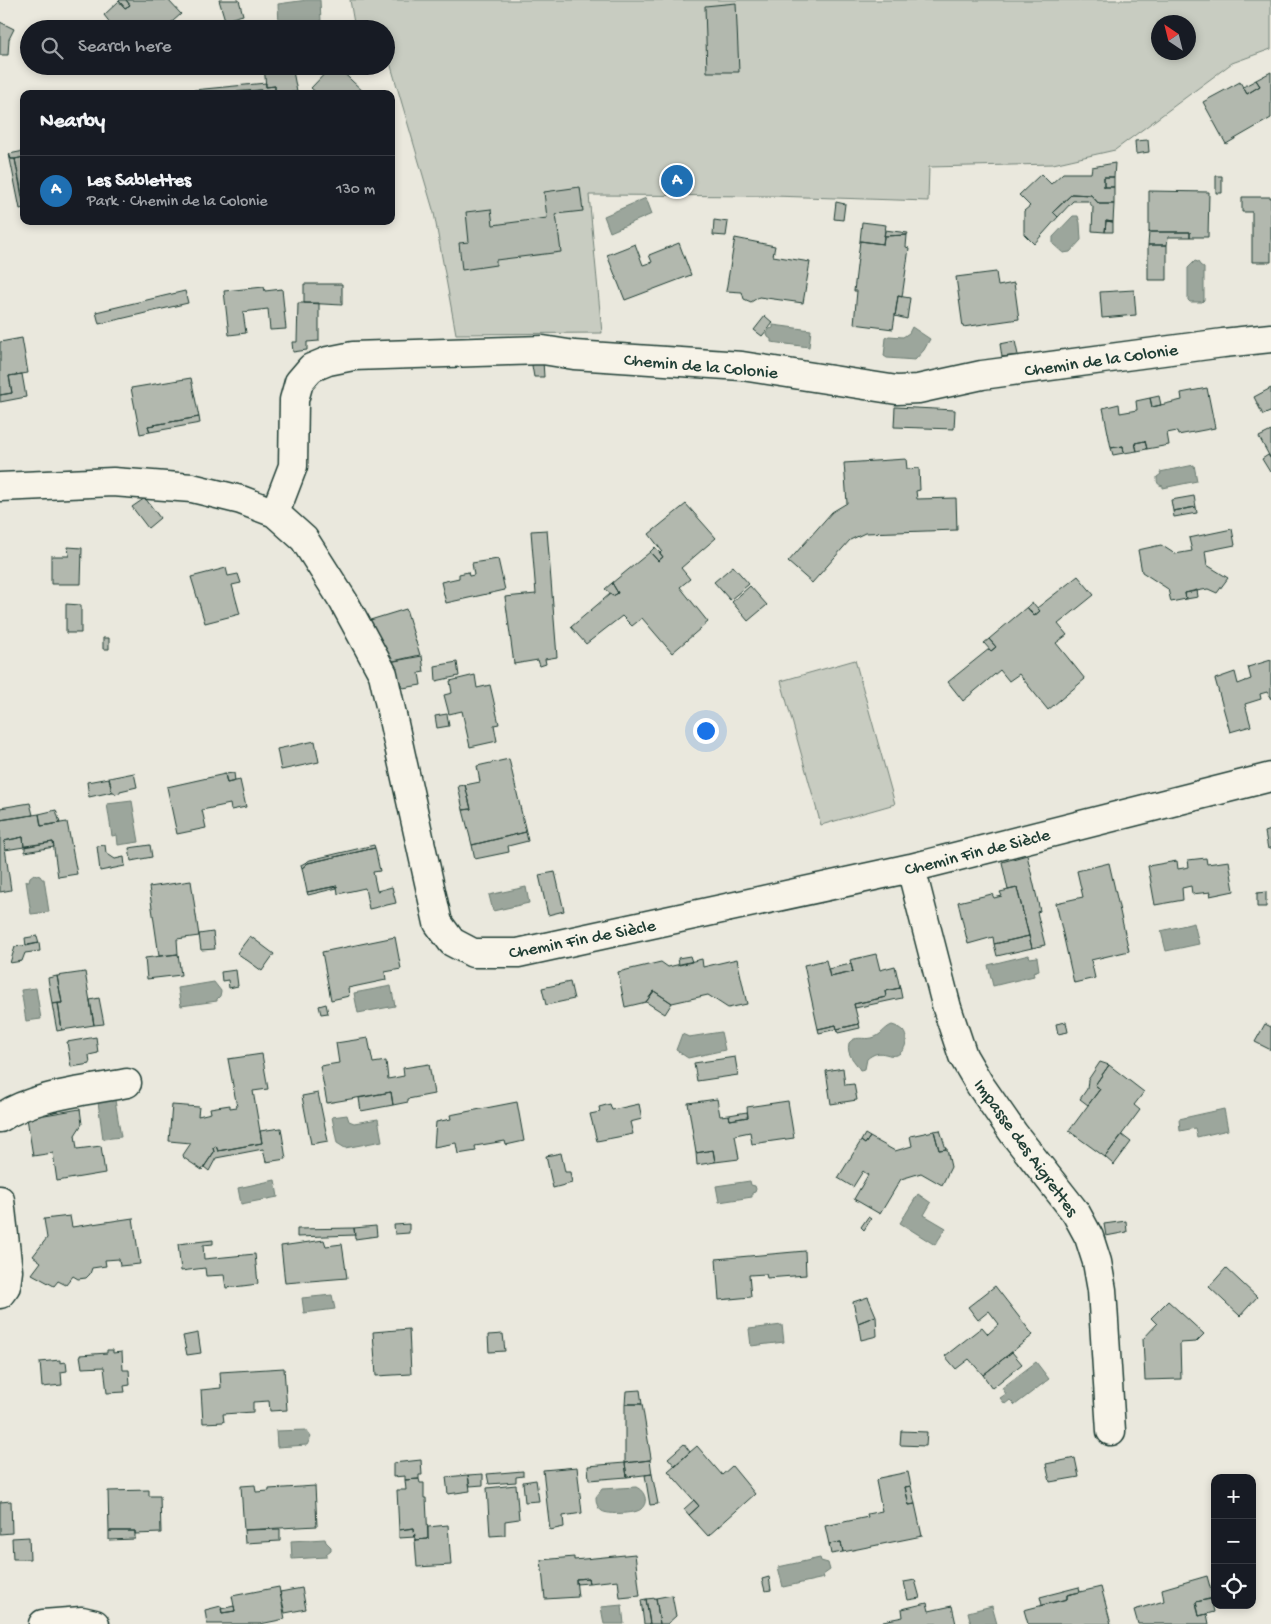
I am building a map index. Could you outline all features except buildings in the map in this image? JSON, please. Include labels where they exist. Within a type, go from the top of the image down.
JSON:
[{"type":"street","name":"Chemin de la Colonie","points":[[275,513],[293,466],[294,400],[300,382],[311,368],[328,361],[353,356],[543,350],[574,355],[742,366],[897,390],[918,389],[982,375],[1271,338]]},
{"type":"street","name":"Chemin Fin de Siècle","points":[[0,487],[113,482],[192,488],[241,500],[275,513],[304,539],[344,602],[383,674],[438,923],[452,942],[473,953],[518,953],[911,868],[1271,777]]},
{"type":"street","name":"Impasse des Aigrettes","points":[[911,868],[947,1008],[964,1056],[980,1086],[1014,1134],[1076,1213],[1089,1236],[1097,1262],[1102,1290],[1112,1432]]},
{"type":"street","points":[[0,1118],[22,1107],[50,1098],[127,1083]]},
{"type":"street","points":[[0,1200],[8,1271],[6,1286],[0,1294]]},
{"type":"street","points":[[43,1624],[82,1620],[94,1624]]},
{"type":"shaded area","points":[[320,0],[321,20],[279,20],[278,4]]},
{"type":"shaded area","points":[[350,0],[1271,0],[1271,49],[1232,63],[1115,150],[1053,164],[929,167],[928,201],[773,196],[589,195],[602,333],[456,334],[434,213],[394,75],[395,20],[353,20]]},
{"type":"shaded area","points":[[646,198],[652,214],[610,232],[604,216]]},
{"type":"shaded area","points":[[1073,216],[1078,216],[1081,240],[1070,252],[1063,253],[1053,244],[1053,237]]},
{"type":"shaded area","points":[[1195,261],[1204,268],[1204,300],[1202,302],[1190,302],[1188,300],[1188,268]]},
{"type":"shaded area","points":[[773,325],[811,330],[809,347],[771,342],[767,333],[769,329],[773,328]]},
{"type":"shaded area","points":[[912,327],[930,339],[924,350],[915,360],[887,358],[884,356],[886,338],[889,336],[903,337],[909,333]]},
{"type":"shaded area","points":[[1194,465],[1197,481],[1163,488],[1158,483],[1157,477],[1161,474],[1160,472]]},
{"type":"shaded area","points":[[855,660],[895,804],[821,825],[781,681]]},
{"type":"shaded area","points":[[132,801],[139,842],[118,845],[117,835],[112,836],[107,804]]},
{"type":"shaded area","points":[[34,874],[44,879],[49,912],[31,914],[26,881],[29,881],[30,877]]},
{"type":"shaded area","points":[[526,887],[529,903],[493,911],[489,895]]},
{"type":"shaded area","points":[[1194,923],[1199,944],[1166,951],[1161,931]]},
{"type":"shaded area","points":[[1029,955],[1030,958],[1037,957],[1039,970],[1033,972],[1034,976],[993,986],[988,965]]},
{"type":"shaded area","points":[[214,982],[221,991],[217,1001],[181,1006],[178,988]]},
{"type":"shaded area","points":[[391,986],[395,1006],[358,1013],[354,993]]},
{"type":"shaded area","points":[[36,988],[41,1019],[26,1021],[21,990]]},
{"type":"shaded area","points":[[892,1025],[901,1029],[905,1034],[906,1041],[903,1051],[893,1056],[876,1054],[867,1059],[865,1069],[860,1070],[850,1055],[849,1043],[857,1038],[875,1037]]},
{"type":"shaded area","points":[[721,1032],[725,1050],[688,1058],[676,1050],[682,1034],[689,1037]]},
{"type":"shaded area","points":[[115,1100],[121,1137],[103,1139],[98,1102]]},
{"type":"shaded area","points":[[1224,1109],[1228,1130],[1197,1137],[1195,1128],[1180,1131],[1179,1119]]},
{"type":"shaded area","points":[[347,1115],[349,1121],[354,1123],[378,1119],[382,1141],[345,1148],[337,1143],[332,1117]]},
{"type":"shaded area","points":[[275,1180],[278,1197],[241,1204],[238,1188]]},
{"type":"shaded area","points":[[750,1181],[751,1185],[755,1186],[756,1189],[752,1193],[752,1197],[719,1202],[716,1186]]},
{"type":"shaded area","points":[[918,1194],[931,1203],[924,1215],[946,1228],[935,1245],[900,1223]]},
{"type":"shaded area","points":[[332,1295],[335,1309],[304,1313],[302,1298]]},
{"type":"shaded area","points":[[782,1325],[784,1342],[751,1346],[749,1329]]},
{"type":"shaded area","points":[[1036,1362],[1049,1379],[1015,1405],[1010,1400],[1005,1404],[1000,1398],[1006,1394],[1002,1388]]},
{"type":"shaded area","points":[[306,1430],[311,1437],[307,1445],[277,1447],[276,1431]]},
{"type":"shaded area","points":[[636,1487],[642,1491],[645,1497],[645,1503],[638,1511],[610,1513],[600,1510],[598,1507],[596,1497],[602,1489]]},
{"type":"shaded area","points":[[325,1539],[331,1547],[326,1557],[292,1559],[291,1541]]},
{"type":"shaded area","points":[[820,1558],[821,1561],[828,1563],[830,1570],[823,1575],[824,1578],[783,1587],[778,1567]]},
{"type":"shaded area","points":[[622,1605],[624,1624],[604,1624],[601,1607]]},
{"type":"shaded area","points":[[992,1606],[997,1624],[971,1624],[968,1612]]},
{"type":"place","name":"Les Sablettes","points":[[677,181]]}]
